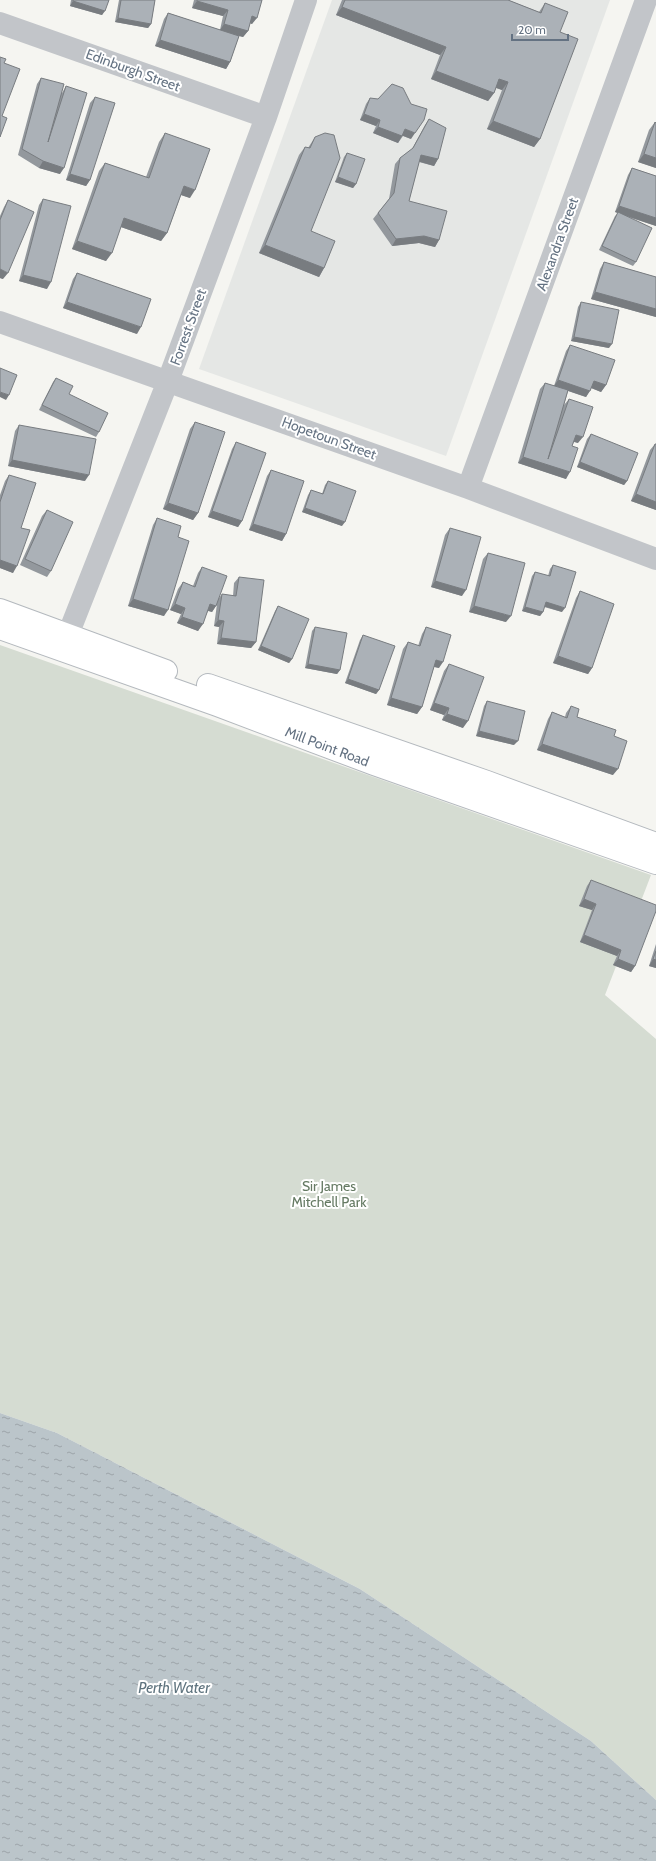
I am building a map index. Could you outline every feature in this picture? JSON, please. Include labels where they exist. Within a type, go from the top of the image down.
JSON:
[{"type":"main road","name":"Mill Point Road","points":[[0,610],[64,643],[217,705],[374,764],[655,856]]},
{"type":"main road","name":"Mill Point Road","points":[[0,628],[64,643]]},
{"type":"street","name":"Forrest Street","points":[[64,643],[168,381],[266,117],[306,0]]},
{"type":"street","name":"Alexandra Street","points":[[468,488],[646,0]]},
{"type":"street","name":"Edinburgh Street","points":[[0,23],[266,117]]},
{"type":"street","name":"Hopetoun Street","points":[[0,322],[468,488],[656,559]]},
{"type":"shaded area","points":[[332,0],[610,0],[446,456],[199,369]]},
{"type":"green space","name":"Sir James Mitchell Park","points":[[0,645],[651,875],[605,995],[656,1039],[656,1800],[591,1741],[360,1589],[57,1433],[0,1413]]},
{"type":"water","name":"Perth Water","points":[[0,1413],[57,1433],[360,1589],[591,1741],[656,1800],[656,1861],[0,1861]]},
{"type":"building","points":[[73,0],[109,0],[105,11]]},
{"type":"building","points":[[121,0],[155,0],[151,24],[118,18]]},
{"type":"building","points":[[197,0],[262,0],[257,18],[252,16],[248,31],[224,24],[228,10]]},
{"type":"building","points":[[345,0],[508,0],[541,13],[545,3],[568,12],[560,32],[578,39],[540,139],[493,121],[508,82],[499,79],[494,93],[436,71],[446,47],[342,7]]},
{"type":"building","points":[[168,13],[239,36],[230,62],[160,40]]},
{"type":"building","points":[[0,57],[6,59],[4,63],[20,69],[2,116],[7,118],[0,137]]},
{"type":"building","points":[[41,78],[64,84],[48,142],[66,86],[87,93],[64,168],[43,161],[22,149]]},
{"type":"building","points":[[392,84],[403,88],[411,104],[427,109],[424,120],[415,133],[405,129],[402,136],[378,127],[380,120],[364,114],[370,98],[378,99]]},
{"type":"building","points":[[95,97],[115,103],[90,180],[70,174]]},
{"type":"building","points":[[429,119],[446,128],[438,159],[421,155],[409,201],[447,211],[439,240],[424,236],[396,239],[378,213],[394,193],[400,158],[413,148]]},
{"type":"building","points":[[655,122],[656,123],[656,158],[644,154]]},
{"type":"building","points":[[165,133],[210,149],[195,190],[184,186],[167,233],[124,218],[112,253],[77,241],[105,163],[149,178]]},
{"type":"building","points":[[325,133],[334,135],[340,158],[311,231],[335,241],[324,268],[265,245],[305,147],[310,148],[315,137]]},
{"type":"building","points":[[347,153],[365,159],[356,184],[338,177]]},
{"type":"building","points":[[632,168],[656,176],[656,218],[619,206]]},
{"type":"building","points":[[43,199],[71,206],[51,282],[23,275]]},
{"type":"building","points":[[8,200],[34,212],[8,273],[0,269],[0,220]]},
{"type":"building","points":[[618,212],[652,228],[636,262],[602,246]]},
{"type":"building","points":[[604,262],[656,277],[656,309],[595,292]]},
{"type":"building","points":[[77,273],[151,299],[141,327],[67,302]]},
{"type":"building","points":[[581,302],[619,310],[612,344],[574,337]]},
{"type":"building","points":[[570,345],[615,360],[606,385],[594,381],[590,391],[558,380]]},
{"type":"building","points":[[0,368],[17,375],[9,395],[0,392]]},
{"type":"building","points":[[56,378],[73,386],[69,394],[108,413],[99,432],[42,405]]},
{"type":"building","points":[[545,383],[568,390],[548,459],[569,399],[593,407],[583,437],[576,435],[572,446],[578,448],[570,472],[523,457]]},
{"type":"building","points":[[195,422],[225,432],[198,513],[168,503]]},
{"type":"building","points":[[19,425],[96,439],[89,475],[12,460]]},
{"type":"building","points":[[591,434],[638,453],[627,481],[580,462]]},
{"type":"building","points":[[236,442],[266,453],[242,521],[212,511]]},
{"type":"building","points":[[656,444],[656,502],[636,494]]},
{"type":"building","points":[[271,470],[304,481],[286,534],[253,524]]},
{"type":"building","points":[[9,475],[36,483],[21,528],[30,530],[17,566],[0,560],[0,502]]},
{"type":"building","points":[[328,481],[356,491],[345,522],[305,508],[311,490],[323,494]]},
{"type":"building","points":[[47,510],[73,522],[51,571],[25,559]]},
{"type":"building","points":[[157,518],[181,526],[178,537],[189,541],[168,610],[133,599]]},
{"type":"building","points":[[450,528],[481,537],[466,590],[435,581]]},
{"type":"building","points":[[488,553],[525,563],[511,616],[474,606]]},
{"type":"building","points":[[553,565],[576,572],[565,608],[546,602],[543,612],[525,607],[535,572],[550,576]]},
{"type":"building","points":[[202,567],[227,576],[216,606],[210,604],[203,624],[182,617],[185,608],[175,604],[183,582],[195,587]]},
{"type":"building","points":[[239,577],[264,580],[256,642],[221,638],[224,621],[218,620],[222,594],[236,596]]},
{"type":"building","points":[[580,591],[614,604],[592,668],[558,656]]},
{"type":"building","points":[[278,606],[309,619],[292,659],[261,646]]},
{"type":"building","points":[[315,627],[347,633],[340,670],[308,664]]},
{"type":"building","points":[[426,627],[451,635],[443,662],[436,660],[422,707],[391,698],[408,642],[420,646]]},
{"type":"building","points":[[363,635],[395,646],[379,690],[348,679]]},
{"type":"building","points":[[449,664],[484,677],[468,721],[447,714],[449,708],[434,703]]},
{"type":"building","points":[[487,701],[525,711],[518,741],[479,731]]},
{"type":"building","points":[[571,706],[579,709],[577,717],[616,730],[614,736],[627,741],[618,769],[542,744],[552,712],[567,718]]},
{"type":"building","points":[[591,880],[656,905],[656,911],[635,966],[618,959],[621,950],[584,935],[596,904],[584,899]]},
{"type":"building","points":[[656,951],[656,960],[653,959]]}]
